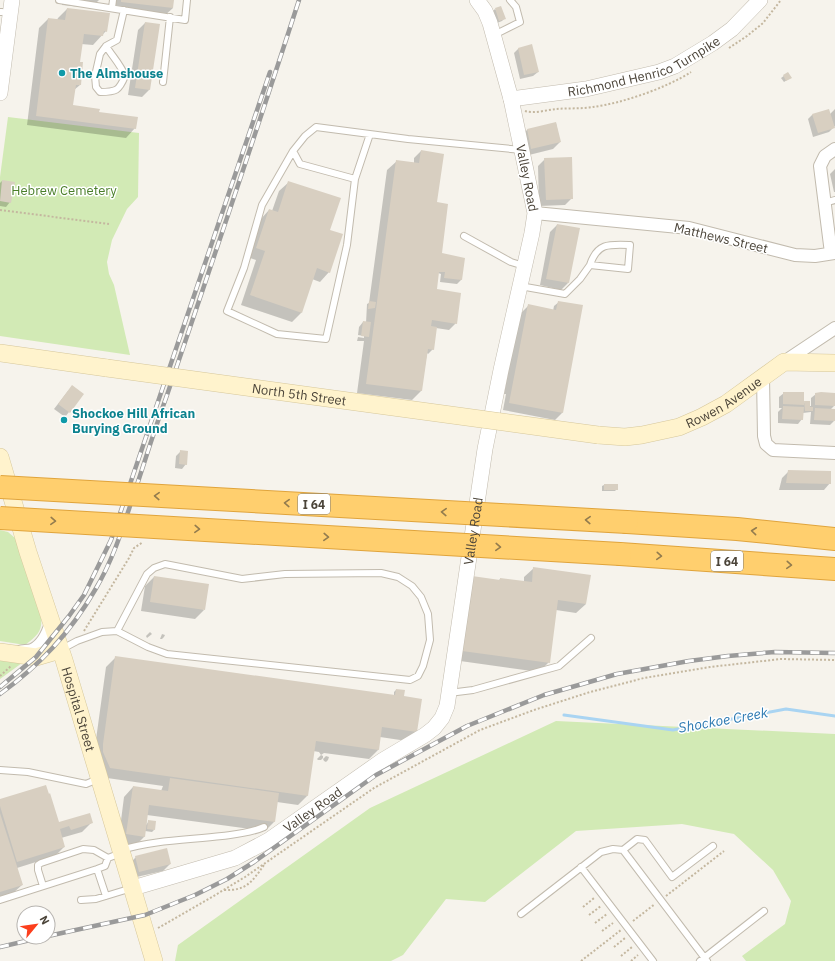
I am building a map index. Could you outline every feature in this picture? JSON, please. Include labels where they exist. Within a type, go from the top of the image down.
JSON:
[{"type":"highway","name":"I 64","points":[[0,487],[627,522],[737,529],[835,539]]},
{"type":"highway","name":"I 64","points":[[0,518],[620,554],[835,569]]},
{"type":"main road","name":"North 5th Street","points":[[0,353],[598,435]]},
{"type":"main road","points":[[784,362],[835,363]]},
{"type":"main road","name":"Rowen Avenue","points":[[598,435],[636,436],[679,427],[702,418],[726,404],[784,362]]},
{"type":"main road","name":"Hospital Street","points":[[0,457],[100,779],[117,853],[133,888],[154,961]]},
{"type":"main road","points":[[8,652],[36,657],[60,650]]},
{"type":"street","points":[[0,93],[12,0]]},
{"type":"street","name":"Valley Road","points":[[133,888],[235,858],[263,843],[383,760],[425,735],[434,728],[442,718],[447,706],[485,449],[532,233],[535,213],[511,99],[494,36],[485,11],[477,0]]},
{"type":"street","name":"Richmond Henrico Turnpike","points":[[511,99],[586,89],[659,72],[675,66],[713,43],[732,29],[760,0]]},
{"type":"street","points":[[833,253],[830,202],[821,171],[821,162],[827,153],[835,149]]},
{"type":"street","name":"Matthews Street","points":[[535,213],[689,228],[795,255],[815,256],[833,253]]},
{"type":"street","name":"Rowen Avenue","points":[[784,362],[835,328]]},
{"type":"street","points":[[763,377],[764,436],[766,444],[773,450],[835,453]]},
{"type":"street","points":[[8,652],[33,650],[47,636],[51,624]]},
{"type":"lane","points":[[60,0],[185,20],[187,0]]},
{"type":"lane","points":[[112,8],[114,0]]},
{"type":"lane","points":[[494,36],[520,22],[516,7],[510,0]]},
{"type":"lane","points":[[106,46],[114,60],[122,68],[125,76],[121,87],[112,92],[100,92],[96,87],[95,76],[100,54],[106,46],[117,40],[124,10]]},
{"type":"lane","points":[[163,82],[170,18]]},
{"type":"lane","points":[[370,134],[355,179],[347,245],[326,338],[277,334],[227,311],[244,268],[262,205],[292,151],[304,136],[316,127],[522,150]]},
{"type":"lane","points":[[292,151],[300,164],[355,179]]},
{"type":"lane","points":[[464,236],[511,262],[524,266]]},
{"type":"lane","points":[[520,286],[565,294],[580,279],[590,265],[593,255],[608,244],[630,245],[628,270],[590,265]]},
{"type":"lane","points":[[60,650],[77,641],[102,632],[117,631],[148,647],[167,654],[410,680],[418,676],[423,666],[430,640],[428,614],[420,597],[412,586],[398,577],[381,573],[292,574],[242,579],[164,564],[154,568],[147,574],[117,631]]},
{"type":"lane","points":[[449,693],[473,690],[559,666],[591,638]]},
{"type":"lane","points":[[0,770],[28,772],[86,784],[100,779]]},
{"type":"lane","points":[[43,886],[38,865],[83,849],[117,853],[147,843],[203,838],[254,831],[264,827]]},
{"type":"lane","points":[[521,914],[600,852],[613,849],[623,850],[637,840],[645,840],[672,877],[713,846]]},
{"type":"lane","points":[[623,850],[704,960],[764,911]]},
{"type":"lane","points":[[0,900],[98,869],[105,866],[117,853]]},
{"type":"lane","points":[[581,867],[653,961]]},
{"type":"lane","points":[[98,869],[106,896]]},
{"type":"lane","points":[[81,900],[96,899],[133,888]]},
{"type":"path","points":[[0,210],[109,224]]},
{"type":"path","points":[[77,641],[134,548],[145,541]]},
{"type":"path","points":[[146,934],[224,890],[374,788],[480,730],[534,710],[590,692],[644,678],[710,666],[781,659],[835,660]]},
{"type":"path","points":[[581,961],[724,851]]},
{"type":"path","points":[[224,890],[235,890],[249,885],[266,862]]},
{"type":"path","points":[[583,907],[594,898]]},
{"type":"path","points":[[589,915],[600,906]]},
{"type":"path","points":[[595,923],[607,914]]},
{"type":"path","points":[[602,931],[614,923]]},
{"type":"path","points":[[614,947],[625,938]]},
{"type":"path","points":[[621,956],[632,947]]},
{"type":"path","points":[[631,961],[638,955]]},
{"type":"green space","name":"Hebrew Cemetery","points":[[8,117],[139,133],[138,197],[127,209],[112,240],[107,262],[109,274],[114,285],[130,355],[0,336],[0,177]]},
{"type":"green space","points":[[0,530],[8,532],[15,538],[41,614],[41,625],[39,632],[25,645],[0,641]]},
{"type":"green space","points":[[0,656],[22,663],[0,679]]},
{"type":"green space","points":[[556,721],[835,734],[835,961],[746,961],[742,956],[785,924],[791,901],[773,870],[734,834],[682,824],[576,831],[485,902],[446,899],[403,955],[391,961],[175,961],[178,945],[370,808]]},
{"type":"building","points":[[121,0],[174,0],[173,8],[121,2]]},
{"type":"building","points":[[501,6],[506,19],[499,21],[495,8]]},
{"type":"building","name":"The Almshouse","points":[[67,8],[110,13],[107,32],[104,31],[103,36],[84,34],[80,62],[83,62],[81,85],[76,85],[73,105],[100,109],[99,112],[138,117],[136,129],[36,116],[48,18],[65,20]]},
{"type":"building","points":[[145,22],[160,24],[150,90],[135,88]]},
{"type":"building","points":[[532,44],[539,72],[524,75],[518,48]]},
{"type":"building","points":[[788,72],[792,78],[786,81],[783,75]]},
{"type":"building","points":[[829,109],[835,128],[818,133],[812,114]]},
{"type":"building","points":[[556,122],[561,142],[531,149],[527,129]]},
{"type":"building","points":[[421,150],[444,154],[437,202],[448,204],[442,253],[465,258],[462,280],[444,278],[445,272],[439,272],[437,289],[461,293],[457,324],[432,320],[431,326],[437,327],[434,350],[428,349],[422,391],[366,384],[396,160],[419,163]]},
{"type":"building","points":[[572,157],[573,199],[546,200],[544,158]]},
{"type":"building","points":[[2,180],[15,182],[11,203],[0,201]]},
{"type":"building","points":[[288,181],[341,198],[330,230],[343,234],[330,273],[317,268],[302,313],[250,295],[265,251],[256,248],[269,209],[278,212]]},
{"type":"building","points":[[557,224],[580,228],[569,283],[546,279]]},
{"type":"building","points":[[369,301],[376,302],[375,308],[368,309]]},
{"type":"building","points":[[558,301],[583,305],[563,413],[509,403],[528,304],[556,310]]},
{"type":"building","points":[[363,321],[371,322],[369,337],[361,336]]},
{"type":"building","points":[[72,385],[84,394],[70,413],[58,404]]},
{"type":"building","points":[[783,392],[804,392],[804,405],[783,404]]},
{"type":"building","points":[[815,393],[835,393],[835,406],[815,405]]},
{"type":"building","points":[[804,401],[810,401],[810,407],[813,407],[813,411],[805,411]]},
{"type":"building","points":[[783,406],[804,407],[803,420],[782,419]]},
{"type":"building","points":[[815,408],[835,409],[835,421],[814,420]]},
{"type":"building","points":[[180,450],[188,451],[187,465],[179,464]]},
{"type":"building","points":[[788,470],[831,471],[831,484],[786,483]]},
{"type":"building","points":[[604,484],[618,484],[618,490],[604,490]]},
{"type":"building","points":[[533,567],[591,575],[586,604],[558,600],[550,663],[462,651],[472,576],[532,582]]},
{"type":"building","points":[[154,576],[209,584],[205,610],[150,602]]},
{"type":"building","points":[[115,656],[395,695],[396,689],[405,690],[404,696],[422,699],[417,732],[382,727],[379,750],[316,741],[308,796],[110,768],[103,752],[103,744]]},
{"type":"building","points":[[170,778],[279,793],[275,822],[149,805],[145,837],[126,834],[133,786],[168,791]]},
{"type":"building","points":[[46,785],[59,822],[90,813],[93,823],[71,830],[69,826],[60,829],[65,847],[17,862],[0,806],[0,799]]},
{"type":"building","points":[[0,813],[23,885],[0,892]]},
{"type":"building","points":[[148,820],[156,821],[155,830],[147,829]]},
{"type":"building","points":[[167,848],[171,864],[139,872],[135,856]]},
{"type":"waterway","name":"Shockoe Creek","points":[[564,715],[673,730],[786,709],[835,716]]},
{"type":"railway","points":[[0,694],[28,672],[65,634],[95,590],[117,545],[299,0]]},
{"type":"railway","points":[[0,687],[36,657],[69,616],[84,595],[111,540],[270,72]]},
{"type":"railway","points":[[56,934],[145,915],[195,895],[227,879],[254,862],[376,775],[467,726],[544,695],[617,674],[689,661],[775,652],[835,653]]},
{"type":"railway","points":[[0,947],[16,943]]},
{"type":"place","name":"The Almshouse","points":[[62,73]]},
{"type":"place","name":"Shockoe Hill African Burying Ground","points":[[64,420]]}]
